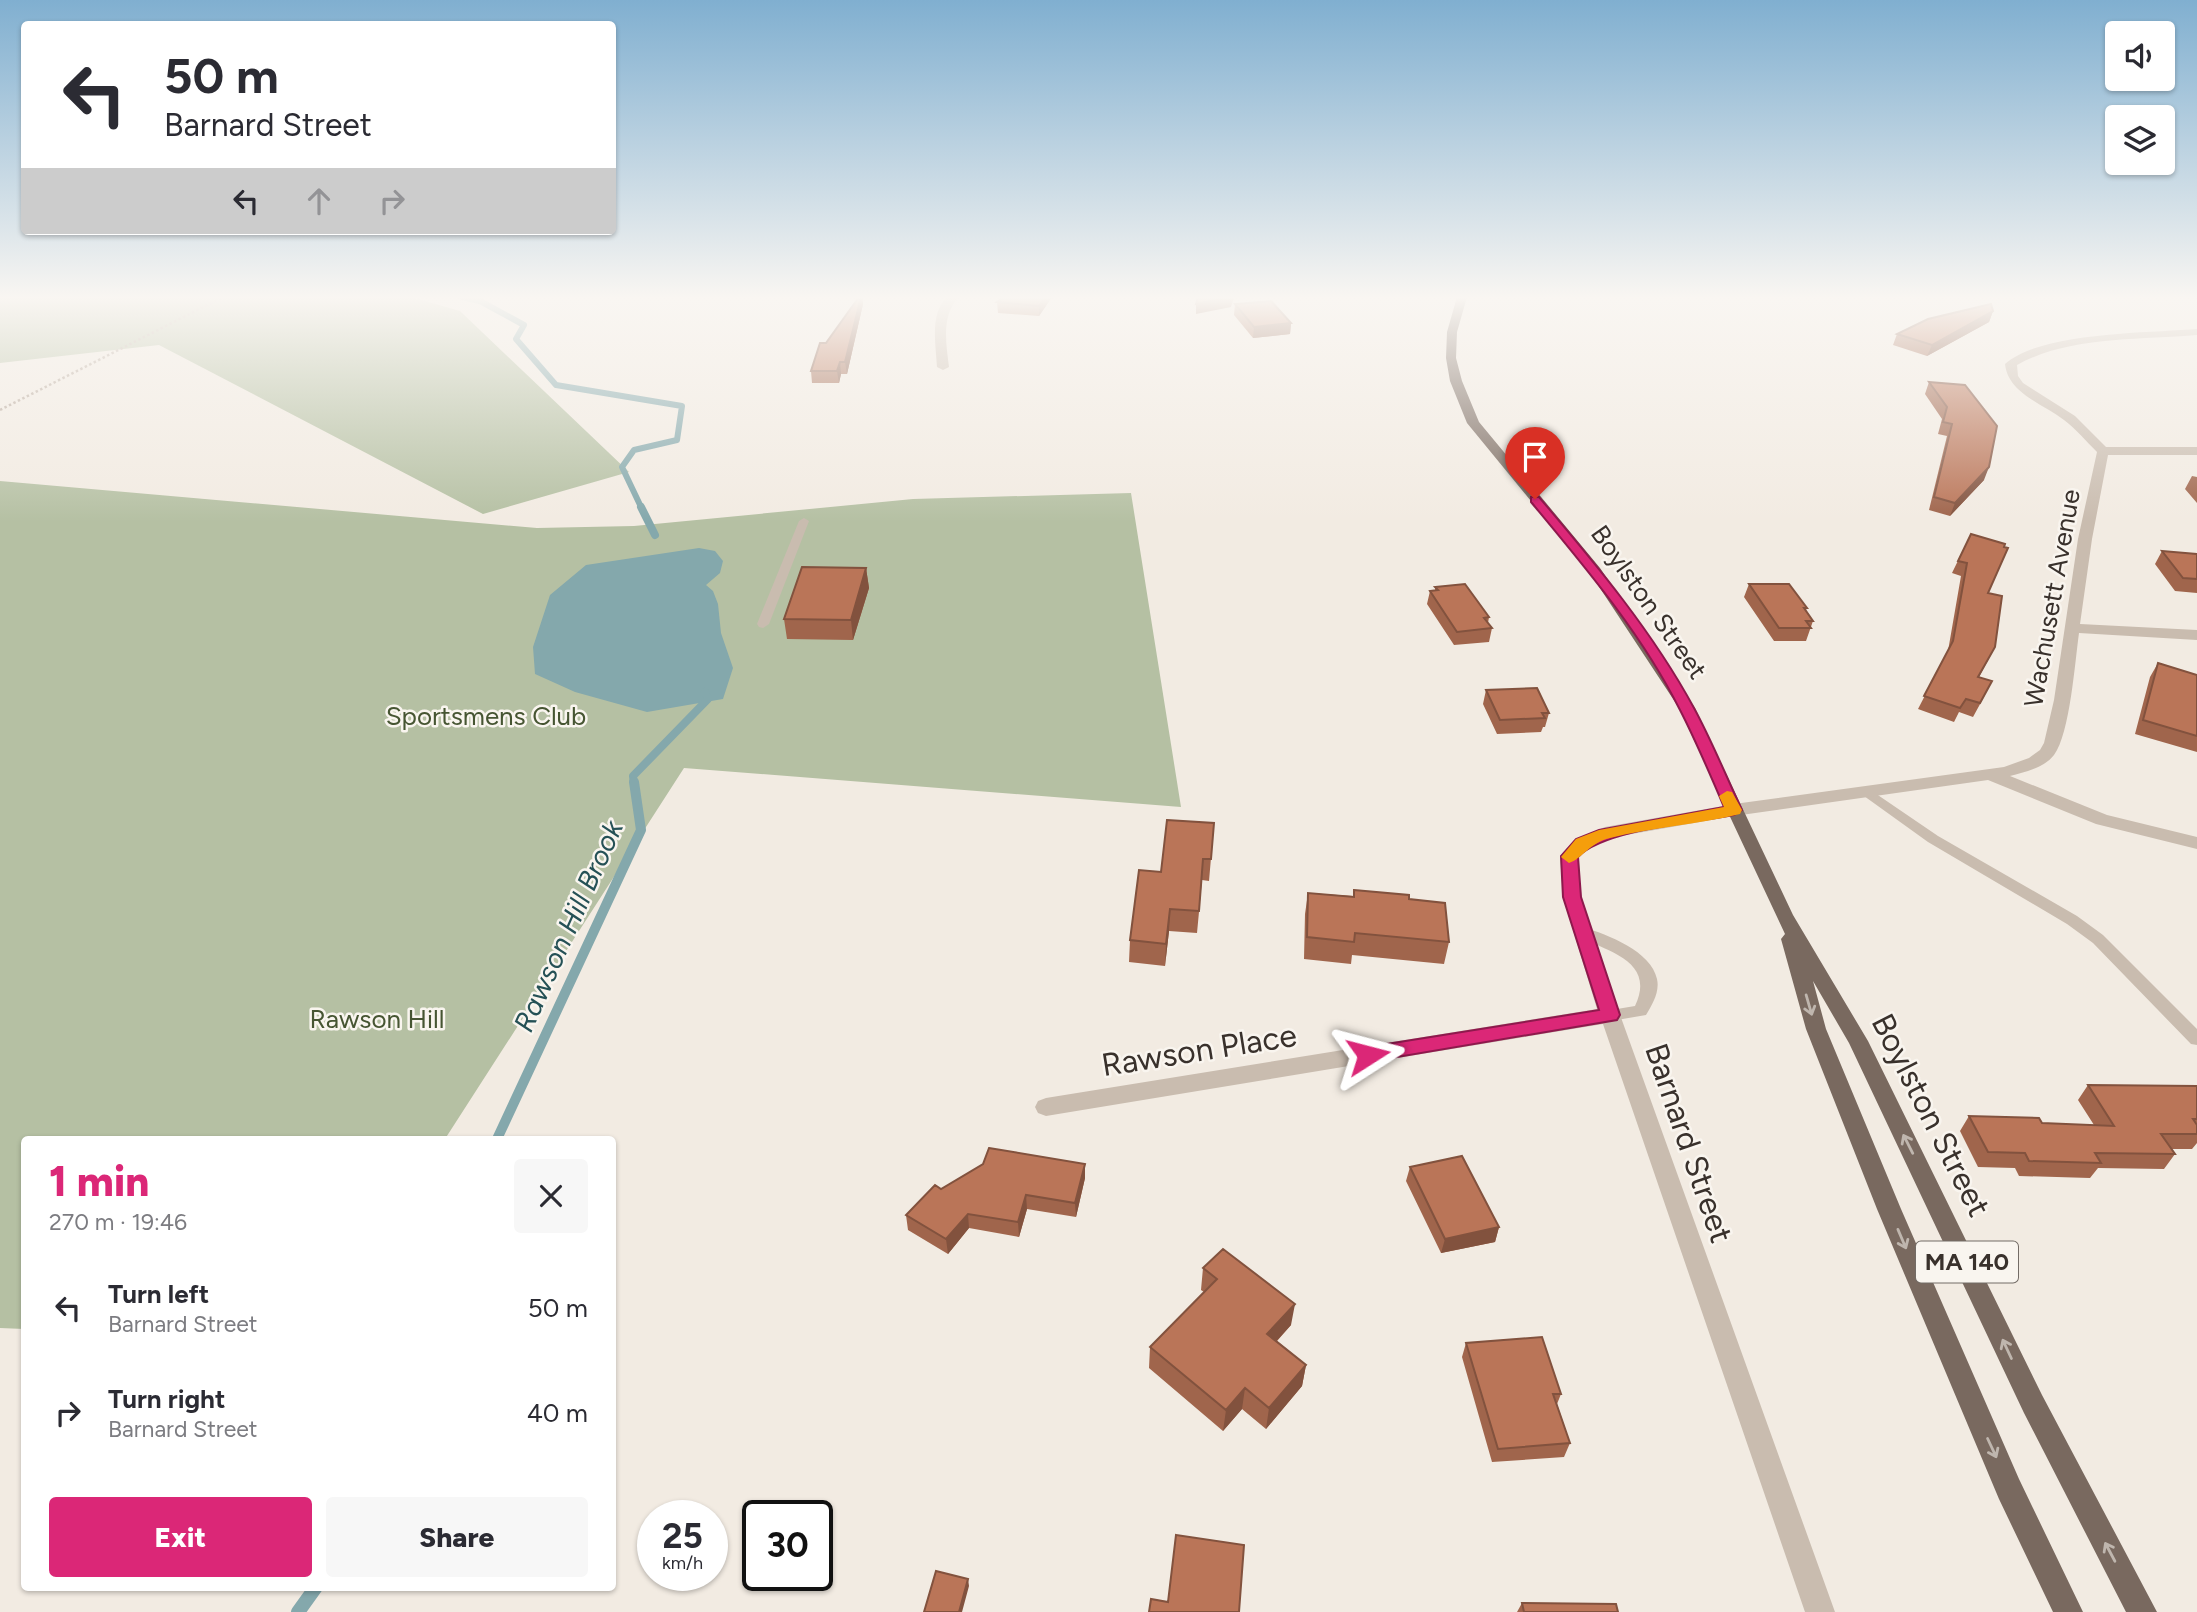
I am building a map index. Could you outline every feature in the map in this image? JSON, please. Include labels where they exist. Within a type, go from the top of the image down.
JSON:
[{"type":"main road","name":"Boylston Street","points":[[1454,372],[1473,423],[1595,571],[1687,708],[1784,915],[1858,1041],[2033,1404],[2142,1612]]},
{"type":"main road","name":"Boylston Street","points":[[1784,915],[1816,1029],[1885,1200],[2009,1489],[2068,1612]]},
{"type":"street","points":[[2012,372],[2019,385],[2071,419],[2103,451],[2197,451]]},
{"type":"street","name":"Wachusett Avenue","points":[[1734,810],[1989,774],[2026,767],[2047,752],[2060,710],[2075,628],[2085,538],[2103,451]]},
{"type":"street","points":[[2075,628],[2197,635]]},
{"type":"street","points":[[1989,774],[2102,820],[2197,843]]},
{"type":"street","name":"Barnard Street","points":[[1734,810],[1605,833],[1582,843],[1569,856],[1569,874],[1583,933],[1820,1612]]},
{"type":"street","name":"Rawson Place","points":[[1046,1107],[1611,1015]]},
{"type":"lane","points":[[763,624],[804,520]]},
{"type":"lane","points":[[1869,793],[1953,852],[2073,920],[2098,939],[2197,1039]]},
{"type":"lane","points":[[1583,933],[1636,957],[1648,973],[1651,995],[1640,1012],[1611,1015]]},
{"type":"path","points":[[0,410],[75,372]]},
{"type":"green space","points":[[211,372],[524,372],[629,472],[483,514]]},
{"type":"green space","name":"Sportsmens Club","points":[[0,481],[537,528],[634,526],[913,499],[1131,493],[1181,807],[684,768],[447,1136],[21,1136],[21,1329],[0,1328]]},
{"type":"water","points":[[699,548],[715,551],[723,561],[720,573],[706,585],[713,591],[718,604],[721,633],[733,668],[723,699],[647,712],[575,692],[535,674],[533,647],[550,595],[586,565]]},
{"type":"building","points":[[1929,382],[1965,385],[1997,426],[1989,467],[1955,503],[1934,497],[1952,424],[1943,422],[1947,407]]},
{"type":"building","points":[[1971,534],[2005,544],[2004,547],[2008,548],[1988,593],[2002,596],[1995,647],[1978,677],[1992,681],[1980,703],[1966,699],[1960,708],[1924,696],[1953,641],[1967,563],[1958,561]]},
{"type":"building","points":[[2162,551],[2197,554],[2197,579],[2183,578]]},
{"type":"building","points":[[802,567],[866,568],[851,620],[784,619]]},
{"type":"building","points":[[1465,584],[1489,617],[1484,618],[1492,628],[1457,632],[1430,591],[1438,590],[1435,587]]},
{"type":"building","points":[[1749,584],[1789,584],[1807,608],[1804,608],[1813,621],[1806,621],[1811,628],[1779,628]]},
{"type":"building","points":[[2158,663],[2197,675],[2197,736],[2143,720]]},
{"type":"building","points":[[1537,688],[1549,713],[1542,713],[1545,718],[1500,720],[1486,690]]},
{"type":"building","points":[[1167,820],[1214,823],[1211,859],[1203,859],[1199,911],[1170,909],[1166,944],[1130,940],[1139,870],[1161,872]]},
{"type":"building","points":[[1354,890],[1409,895],[1409,899],[1445,903],[1449,942],[1355,933],[1354,942],[1307,937],[1308,893],[1354,897]]},
{"type":"building","points":[[2088,1085],[2197,1086],[2197,1119],[2193,1119],[2197,1125],[2197,1134],[2161,1134],[2175,1154],[2095,1153],[2101,1163],[2029,1161],[2025,1153],[1988,1152],[1969,1116],[2039,1118],[2042,1123],[2114,1126]]},
{"type":"building","points":[[989,1148],[1085,1164],[1075,1203],[1026,1195],[1018,1222],[968,1214],[946,1239],[906,1215],[935,1185],[941,1189],[983,1164]]},
{"type":"building","points":[[1462,1156],[1499,1227],[1445,1239],[1410,1167]]},
{"type":"building","points":[[1223,1249],[1295,1304],[1267,1334],[1306,1365],[1269,1408],[1245,1388],[1226,1410],[1150,1347],[1217,1279],[1203,1268]]},
{"type":"building","points":[[1542,1337],[1561,1394],[1553,1394],[1570,1443],[1498,1449],[1466,1343]]},
{"type":"building","points":[[1176,1535],[1244,1545],[1239,1612],[1149,1612],[1151,1599],[1168,1602]]},
{"type":"building","points":[[936,1571],[968,1579],[959,1612],[924,1612]]},
{"type":"building","points":[[1522,1603],[1616,1604],[1618,1612],[1524,1612]]},
{"type":"waterway","name":"Rawson Hill Brook","points":[[545,372],[556,385],[682,406],[677,440],[634,450],[622,467],[642,509]]},
{"type":"waterway","name":"Rawson Hill Brook","points":[[642,509],[655,535]]},
{"type":"waterway","name":"Rawson Hill Brook","points":[[634,784],[633,776],[708,699],[705,692]]},
{"type":"waterway","name":"Rawson Hill Brook","points":[[498,1136],[641,830],[634,782]]},
{"type":"waterway","name":"Rawson Hill Brook","points":[[298,1612],[313,1591]]},
{"type":"slow traffic","points":[[1569,857],[1582,843],[1605,833],[1734,810],[1727,796]]},
{"type":"route","points":[[1368,1055],[1611,1015],[1591,962],[1572,897],[1569,856],[1582,843],[1605,833],[1734,810],[1687,708],[1658,661],[1595,571],[1535,499]]},
{"type":"park label","name":"Rawson Hill","points":[[377,1019]]}]
